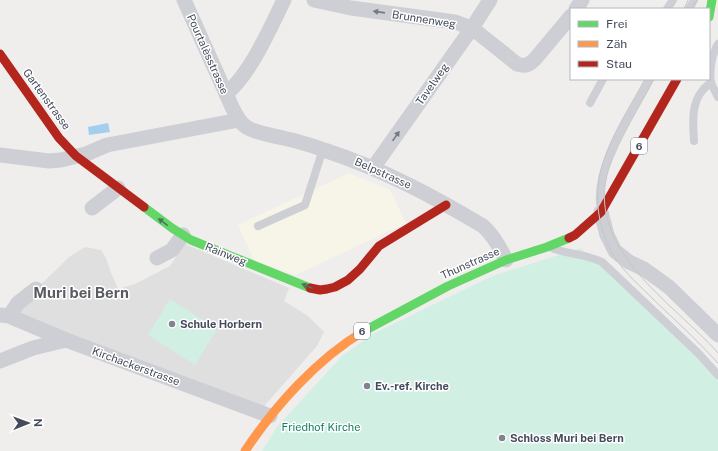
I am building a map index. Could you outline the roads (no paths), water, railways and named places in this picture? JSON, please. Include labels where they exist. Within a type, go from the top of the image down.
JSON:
[{"type":"main road","points":[[710,11],[712,0]]},
{"type":"main road","name":"Gartenstrasse","points":[[0,54],[59,138],[76,156]]},
{"type":"main road","name":"Thunstrasse","points":[[245,451],[270,416],[314,371],[350,340],[362,332],[448,286],[506,260],[547,247],[575,235],[590,224],[601,212],[676,80]]},
{"type":"main road","name":"Rainweg","points":[[76,156],[172,228],[191,240],[313,289],[320,290],[327,289],[344,282],[360,269],[379,246],[446,205]]},
{"type":"street","name":"Pourtalèsstrasse","points":[[184,0],[235,114]]},
{"type":"street","points":[[226,94],[246,73],[284,0]]},
{"type":"street","name":"Brunnenweg","points":[[314,0],[351,8],[455,22],[472,28],[517,64],[524,66],[530,64],[536,59],[570,17]]},
{"type":"street","name":"Tavelweg","points":[[373,168],[472,28],[490,0]]},
{"type":"street","points":[[0,155],[49,161],[86,154],[107,145],[235,114]]},
{"type":"street","name":"Belpstrasse","points":[[235,114],[248,128],[261,133],[323,149],[373,168],[392,176],[446,205],[483,226],[492,234],[506,260]]},
{"type":"street","points":[[92,208],[118,188]]},
{"type":"street","points":[[601,212],[607,235],[615,251],[629,262],[669,287],[718,335]]},
{"type":"street","points":[[157,258],[172,250],[182,235]]},
{"type":"street","points":[[5,316],[18,303],[36,289]]},
{"type":"street","name":"Kirchackerstrasse","points":[[5,316],[270,416]]},
{"type":"street","points":[[0,361],[33,348],[66,340]]},
{"type":"lane","points":[[718,44],[714,51],[711,67],[711,82],[718,96]]},
{"type":"lane","points":[[590,103],[602,80]]},
{"type":"lane","points":[[601,212],[600,188],[606,163],[649,80]]},
{"type":"lane","points":[[694,141],[694,106],[701,91],[711,82]]},
{"type":"lane","points":[[258,226],[305,205],[323,149]]},
{"type":"lane","points":[[547,247],[602,262],[698,353],[718,375]]},
{"type":"water","points":[[108,123],[110,132],[89,135],[88,127]]},
{"type":"tram line","points":[[684,8],[688,0]]},
{"type":"tram line","points":[[693,8],[697,0]]},
{"type":"tram line","points":[[644,80],[610,143],[602,166],[598,190],[601,226],[610,249],[624,270],[718,363]]},
{"type":"tram line","points":[[653,80],[624,134],[609,168],[604,197],[609,224],[620,249],[637,272],[718,353]]},
{"type":"place","name":"Schule Horbern","points":[[172,324]]},
{"type":"place","name":"Ev.-ref. Kirche","points":[[367,386]]},
{"type":"place","name":"Schloss Muri bei Bern","points":[[502,438]]},
{"type":"district","name":"Muri bei Bern","points":[[81,292]]},
{"type":"park label","name":"Friedhof Kirche","points":[[321,427]]}]
